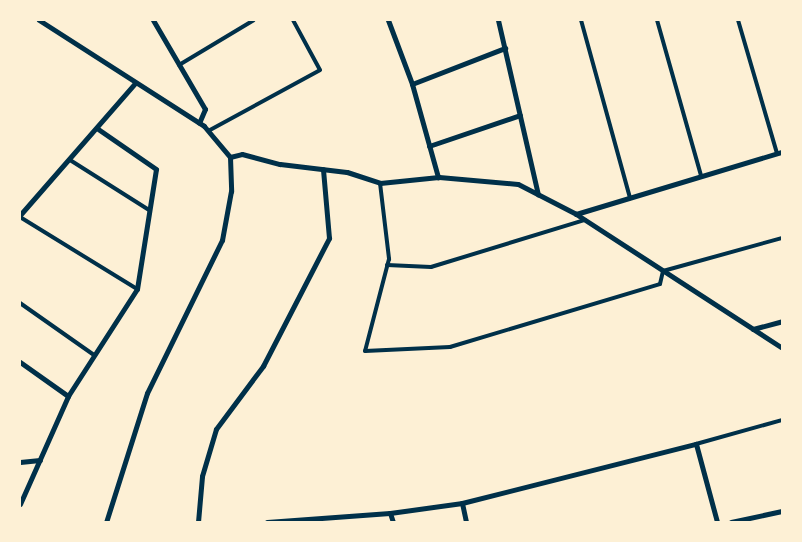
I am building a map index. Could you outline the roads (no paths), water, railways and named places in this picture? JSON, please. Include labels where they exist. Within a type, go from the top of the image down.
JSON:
[{"type":"street","points":[[39,20],[210,130],[230,157],[231,191],[222,240],[146,393],[106,522]]},
{"type":"street","points":[[153,20],[205,109],[199,123]]},
{"type":"street","points":[[388,20],[412,84],[438,177]]},
{"type":"street","points":[[498,20],[538,194]]},
{"type":"street","points":[[412,84],[505,48]]},
{"type":"street","points":[[20,216],[135,83]]},
{"type":"street","points":[[429,146],[520,115]]},
{"type":"street","points":[[20,504],[68,396],[137,288],[156,169],[98,128]]},
{"type":"street","points":[[576,214],[780,153]]},
{"type":"street","points":[[230,157],[242,154],[280,164],[347,172],[380,184],[438,177],[518,184],[586,220],[782,348]]},
{"type":"street","points":[[198,522],[202,476],[216,429],[263,366],[329,238],[323,169]]},
{"type":"street","points":[[753,330],[782,321]]},
{"type":"street","points":[[20,362],[68,396]]},
{"type":"street","points":[[267,522],[314,521],[462,503],[696,444],[717,522]]},
{"type":"street","points":[[20,462],[40,460]]},
{"type":"street","points":[[462,503],[466,522]]},
{"type":"street","points":[[731,522],[782,511]]},
{"type":"street","points":[[390,513],[392,522]]},
{"type":"lane","points":[[179,65],[254,20]]},
{"type":"lane","points":[[210,130],[320,70],[293,20]]},
{"type":"lane","points":[[581,20],[630,198]]},
{"type":"lane","points":[[657,20],[701,176]]},
{"type":"lane","points":[[738,20],[780,153]]},
{"type":"lane","points":[[70,160],[149,210]]},
{"type":"lane","points":[[380,184],[388,265],[365,352],[450,347],[660,284],[663,270],[782,238]]},
{"type":"lane","points":[[20,216],[137,288]]},
{"type":"lane","points":[[388,265],[432,268],[586,220]]},
{"type":"lane","points":[[20,303],[94,355]]},
{"type":"lane","points":[[696,444],[782,420]]}]
